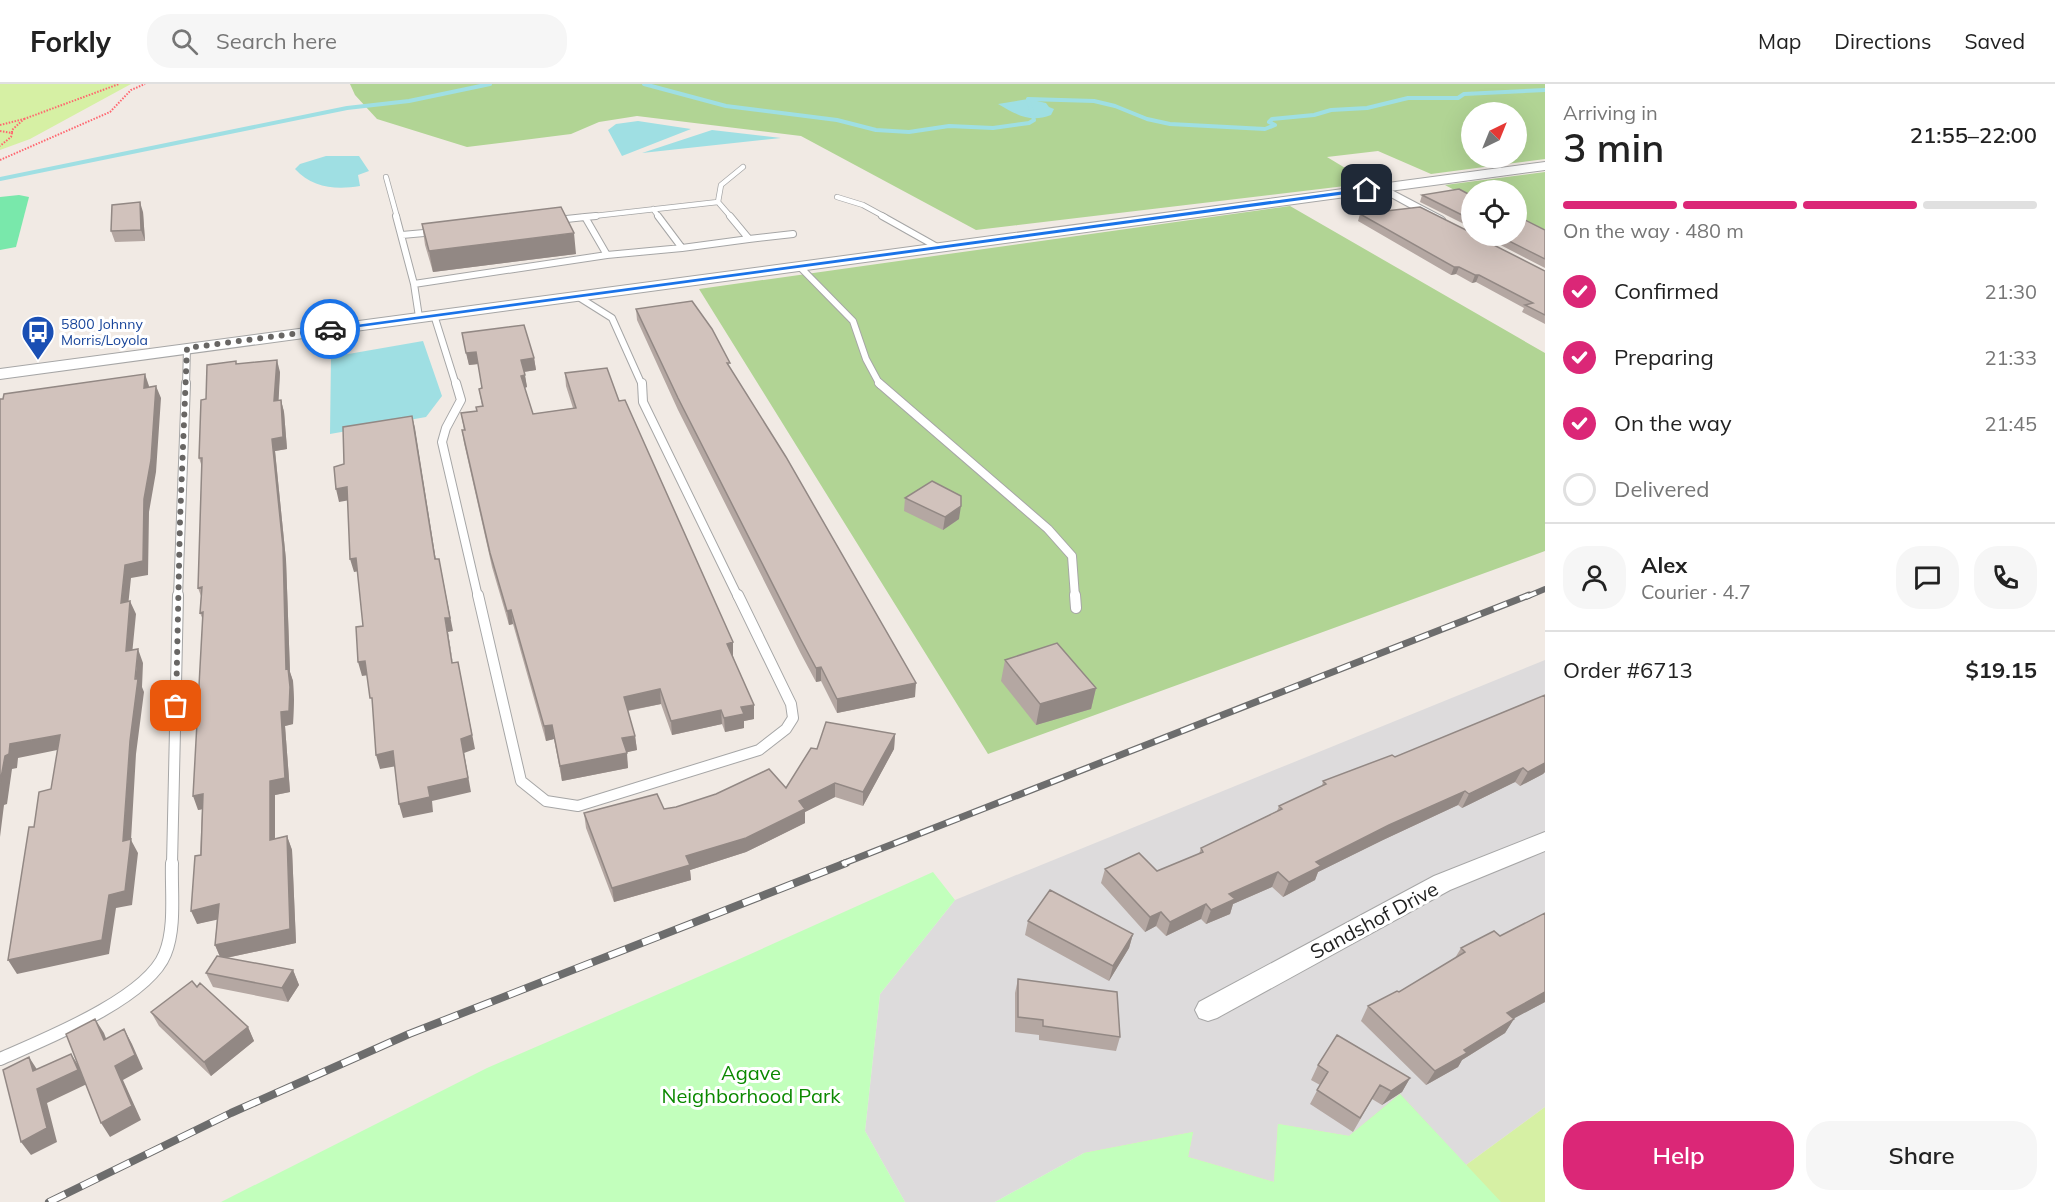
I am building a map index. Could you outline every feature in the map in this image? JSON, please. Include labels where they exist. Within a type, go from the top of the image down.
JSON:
[{"type":"street","points":[[0,374],[1545,166]]},
{"type":"street","points":[[1382,188],[1454,227]]},
{"type":"street","name":"Sandshof Drive","points":[[1208,1010],[1442,883],[1542,846]]},
{"type":"lane","points":[[742,167],[719,184],[718,202],[749,239]]},
{"type":"lane","points":[[386,177],[414,284],[461,400],[446,428],[442,442],[520,781],[535,796],[554,805],[578,806],[759,750],[786,729],[792,718],[791,704],[643,402],[642,384],[617,327],[612,318],[578,296]]},
{"type":"lane","points":[[837,197],[863,204],[939,248]]},
{"type":"lane","points":[[551,220],[718,202]]},
{"type":"lane","points":[[653,209],[682,248]]},
{"type":"lane","points":[[585,217],[607,255]]},
{"type":"lane","points":[[402,235],[437,232]]},
{"type":"lane","points":[[414,284],[607,255],[793,234]]},
{"type":"lane","points":[[799,266],[853,321],[866,359],[879,384],[1048,529],[1072,556],[1076,608]]},
{"type":"lane","points":[[0,1059],[108,1006],[139,985],[162,962],[170,936],[180,521],[187,348]]},
{"type":"path","points":[[0,125],[24,119],[119,84]]},
{"type":"path","points":[[0,160],[110,112],[131,90],[145,84]]},
{"type":"path","points":[[0,146],[11,137],[12,130],[24,119]]},
{"type":"path","points":[[0,131],[12,133]]},
{"type":"shaded area","points":[[1545,660],[1545,1107],[1466,1165],[1400,1095],[1349,1136],[1278,1124],[1274,1182],[1188,1157],[1193,1132],[1084,1153],[995,1202],[905,1202],[865,1131],[880,994],[955,900]]},
{"type":"green space","points":[[0,84],[131,84],[30,139],[0,150]]},
{"type":"green space","points":[[350,84],[1545,84],[1545,159],[1527,161],[1527,102],[1461,102],[1461,168],[1477,168],[1431,174],[1378,151],[1327,157],[1370,183],[976,230],[801,136],[637,116],[599,122],[571,134],[467,147],[377,119],[355,95]]},
{"type":"green space","points":[[1545,172],[1545,235],[1527,226],[1527,180],[1483,180]]},
{"type":"green space","points":[[1461,183],[1461,194],[1445,185]]},
{"type":"green space","points":[[19,195],[29,197],[16,247],[0,250],[0,197]]},
{"type":"green space","points":[[1290,206],[1545,353],[1545,551],[988,754],[699,289]]},
{"type":"green space","name":"Agave Neighborhood Park","points":[[933,872],[955,900],[880,994],[865,1131],[905,1202],[221,1202],[487,1068],[735,961]]},
{"type":"green space","points":[[1400,1094],[1466,1165],[1545,1107],[1545,1202],[1066,1202],[1084,1153],[1193,1132],[1188,1157],[1274,1182],[1278,1124],[1349,1136]]},
{"type":"green space","points":[[1400,1094],[1501,1202],[995,1202],[1084,1153],[1193,1132],[1188,1157],[1274,1182],[1278,1124],[1349,1136]]},
{"type":"water","points":[[1028,99],[1046,103],[1054,109],[1051,115],[1030,118],[998,104]]},
{"type":"water","points":[[638,121],[691,129],[622,156],[608,130],[616,124]]},
{"type":"water","points":[[712,130],[781,138],[642,153]]},
{"type":"water","points":[[326,156],[359,156],[369,171],[358,175],[360,186],[342,188],[317,184],[295,169],[300,164]]},
{"type":"water","points":[[423,341],[442,396],[426,417],[330,434],[331,357]]},
{"type":"building","points":[[1459,189],[1461,190],[1461,214],[1422,195]]},
{"type":"building","points":[[140,202],[141,230],[111,231],[112,205]]},
{"type":"building","points":[[561,207],[574,233],[429,251],[422,224]]},
{"type":"building","points":[[1420,207],[1461,228],[1461,246],[1496,246],[1545,271],[1545,315],[1525,305],[1533,303],[1479,275],[1454,267],[1360,214]]},
{"type":"building","points":[[1527,221],[1545,230],[1545,259],[1519,246],[1527,246]]},
{"type":"building","points":[[692,301],[712,329],[730,363],[727,363],[786,457],[916,683],[837,699],[821,667],[816,668],[678,398],[636,309]]},
{"type":"building","points":[[524,325],[534,358],[521,360],[525,375],[521,376],[533,414],[576,408],[565,373],[607,368],[619,401],[625,400],[733,642],[727,644],[754,705],[741,707],[744,714],[724,718],[721,710],[671,721],[660,689],[624,697],[635,736],[622,738],[627,753],[560,766],[552,725],[544,726],[511,610],[507,611],[490,553],[462,430],[465,430],[461,413],[477,411],[476,407],[483,406],[476,352],[466,353],[462,333]]},
{"type":"building","points":[[277,360],[274,401],[281,400],[283,437],[272,439],[283,547],[286,669],[288,668],[290,687],[289,711],[281,712],[285,778],[270,781],[270,840],[287,836],[290,929],[215,945],[219,904],[191,911],[195,856],[201,855],[203,794],[193,796],[203,612],[200,613],[202,587],[198,588],[202,458],[199,458],[201,400],[206,399],[207,365],[236,361],[236,364]]},
{"type":"building","points":[[145,374],[144,388],[156,386],[151,460],[144,499],[143,561],[125,565],[121,603],[130,601],[126,651],[138,649],[135,679],[138,679],[130,741],[123,841],[131,839],[125,891],[109,895],[102,940],[8,960],[29,827],[34,827],[39,792],[51,789],[60,735],[10,744],[9,754],[5,756],[0,783],[0,399],[3,399],[4,394]]},
{"type":"building","points":[[412,416],[435,559],[439,559],[450,618],[445,618],[452,663],[458,662],[472,735],[461,739],[468,778],[428,787],[430,797],[399,804],[393,751],[376,755],[372,698],[370,698],[365,661],[358,662],[356,627],[363,626],[356,558],[350,559],[347,487],[336,489],[334,467],[344,464],[343,427]]},
{"type":"building","points":[[932,481],[961,496],[961,506],[945,517],[905,498]]},
{"type":"building","points":[[1057,643],[1096,688],[1040,704],[1005,660]]},
{"type":"building","points":[[1545,695],[1545,763],[1528,772],[1523,768],[1469,794],[1465,791],[1389,825],[1316,862],[1321,866],[1289,882],[1278,872],[1229,894],[1235,899],[1211,910],[1206,904],[1170,922],[1161,912],[1150,917],[1105,869],[1139,853],[1157,871],[1203,852],[1201,848],[1282,809],[1279,806],[1326,784],[1323,781],[1392,755],[1395,757]]},
{"type":"building","points":[[826,722],[895,734],[863,792],[835,783],[799,801],[805,809],[746,838],[686,856],[690,865],[612,888],[584,813],[657,794],[664,809],[676,807],[716,794],[769,769],[786,788],[811,748],[817,749]]},
{"type":"building","points":[[1050,890],[1133,934],[1113,966],[1028,921]]},
{"type":"building","points":[[1545,913],[1545,992],[1507,1013],[1514,1019],[1464,1050],[1467,1053],[1435,1071],[1368,1006],[1399,992],[1465,952],[1461,948],[1494,931],[1500,936]]},
{"type":"building","points":[[217,956],[293,970],[282,988],[206,973]]},
{"type":"building","points":[[1018,979],[1117,992],[1120,1037],[1043,1026],[1043,1020],[1018,1017]]},
{"type":"building","points":[[192,981],[197,987],[200,983],[248,1027],[204,1062],[151,1012]]},
{"type":"building","points":[[95,1019],[104,1040],[124,1029],[135,1055],[115,1066],[132,1106],[101,1123],[66,1034]]},
{"type":"building","points":[[1337,1035],[1410,1078],[1391,1091],[1380,1085],[1360,1118],[1317,1090],[1328,1072],[1318,1065]]},
{"type":"building","points":[[71,1054],[78,1070],[37,1089],[47,1128],[21,1142],[3,1070],[29,1057],[33,1071]]},
{"type":"waterway","points":[[0,179],[347,108],[409,101],[490,84]]},
{"type":"waterway","points":[[644,84],[726,106],[837,120],[876,130],[909,132],[949,126],[993,128],[1029,123],[1034,120],[1028,99],[1094,101],[1115,106],[1147,119],[1170,124],[1265,129],[1275,125],[1269,122],[1272,119],[1314,115],[1331,110],[1367,108],[1408,98],[1458,98],[1464,94],[1545,90]]},
{"type":"railway","points":[[1526,597],[1545,589]]},
{"type":"railway","points":[[842,864],[1529,595]]},
{"type":"railway","points":[[49,1202],[231,1113],[409,1034],[846,863]]},
{"type":"way so far","points":[[176,706],[187,348],[330,329]]},
{"type":"place","name":"5800 Johnny Morris/Loyola","points":[[38,361]]},
{"type":"route","points":[[330,329],[1367,190]]}]
